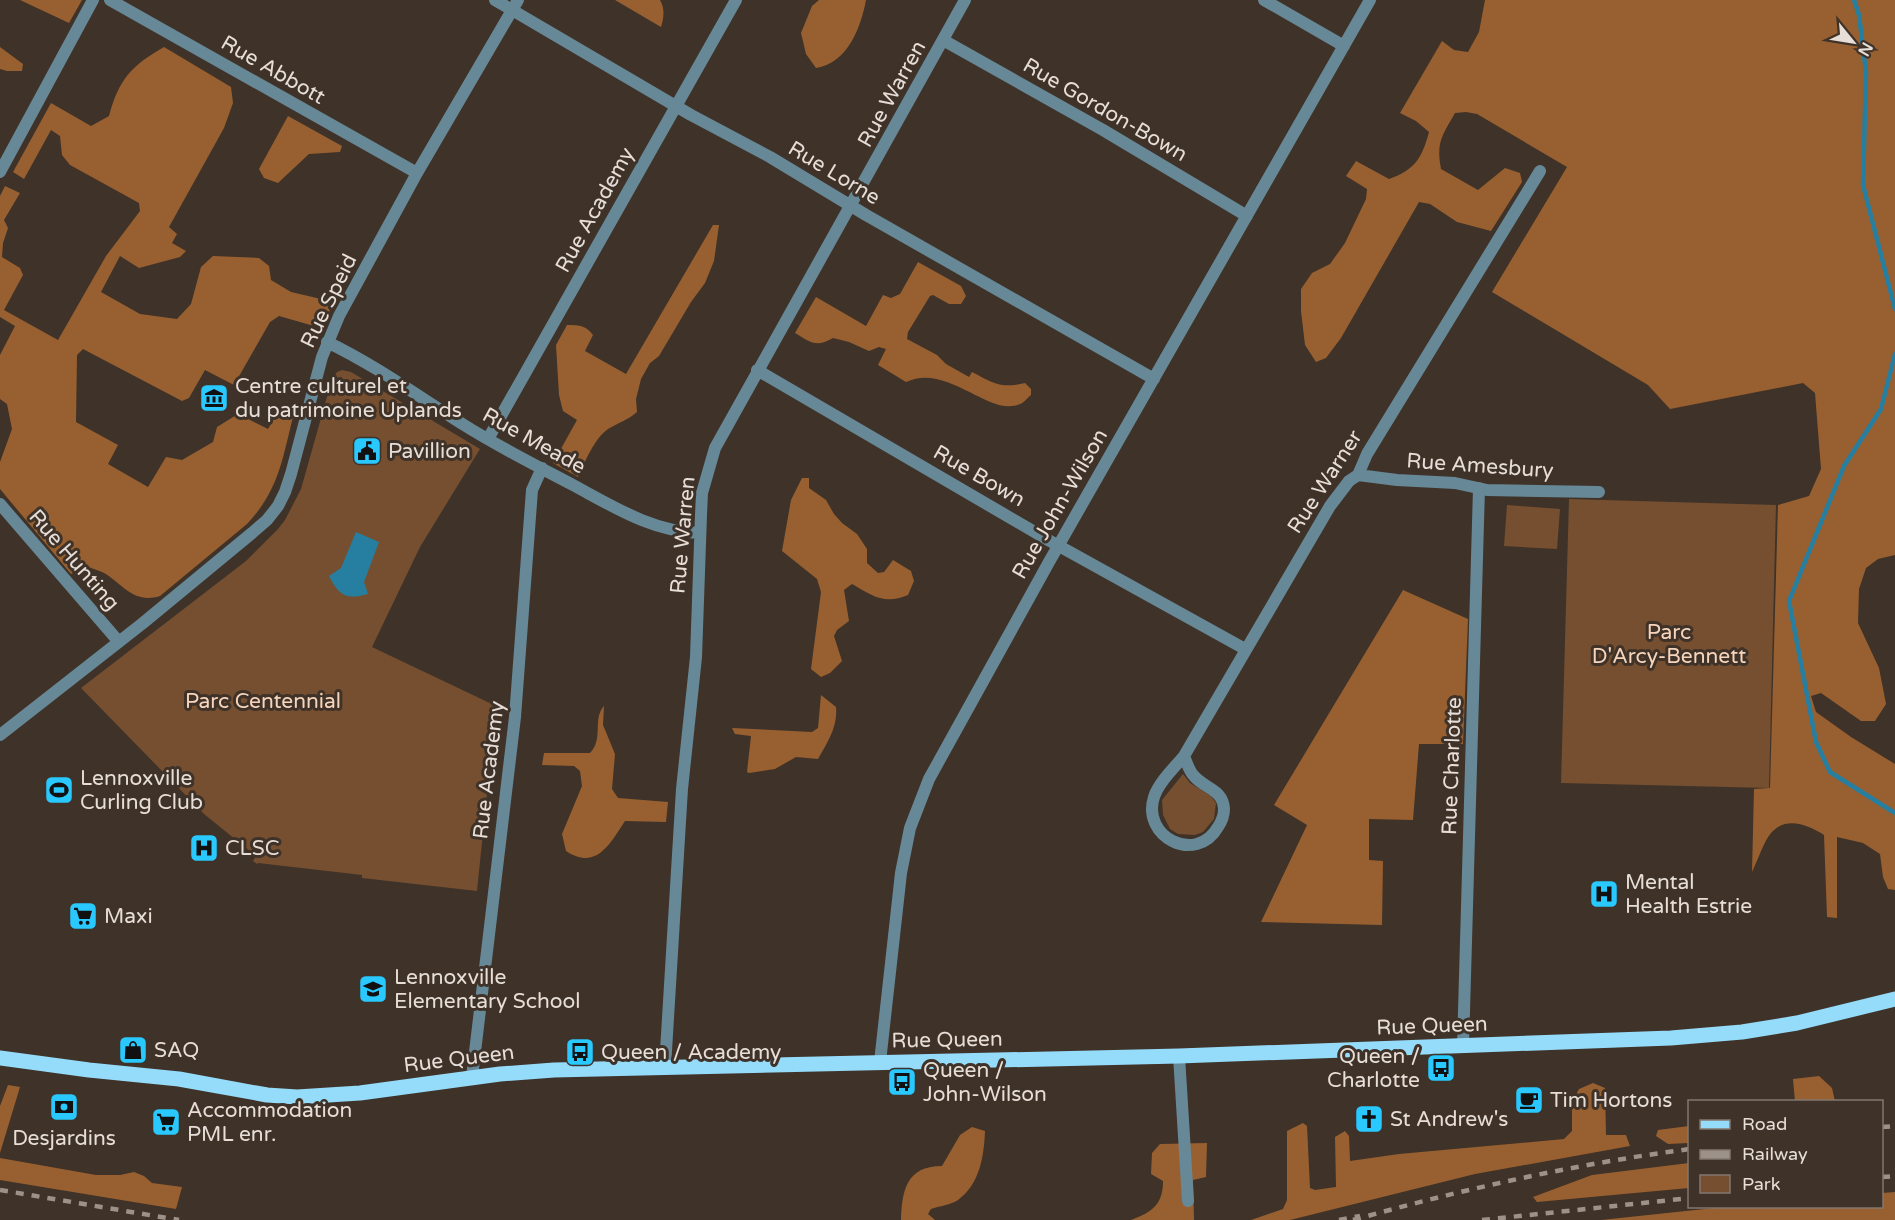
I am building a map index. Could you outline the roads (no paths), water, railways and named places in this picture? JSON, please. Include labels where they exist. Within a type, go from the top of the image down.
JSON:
[{"type":"main road","name":"Rue Queen","points":[[0,1058],[179,1079],[267,1095],[297,1097],[360,1093],[472,1077],[554,1070],[1179,1056],[1606,1042],[1732,1033],[1797,1023],[1895,999]]},
{"type":"street","points":[[0,172],[93,0]]},
{"type":"street","name":"Rue Abbott","points":[[110,0],[417,174]]},
{"type":"street","name":"Rue Lorne","points":[[495,0],[515,5],[676,106],[770,157],[851,206],[1154,379]]},
{"type":"street","name":"Rue Academy","points":[[488,440],[736,0]]},
{"type":"street","name":"Rue Warren","points":[[665,1067],[682,789],[696,657],[702,493],[711,458],[722,433],[965,0]]},
{"type":"street","points":[[1264,0],[1344,46]]},
{"type":"street","name":"Rue John-Wilson","points":[[880,1062],[901,873],[910,828],[919,802],[942,754],[1059,545],[1370,0]]},
{"type":"street","name":"Rue Speid","points":[[0,735],[119,642],[252,533],[278,506],[291,474],[327,342],[339,316],[417,174],[515,5]]},
{"type":"street","name":"Rue Gordon-Bown","points":[[944,40],[1103,130],[1246,216]]},
{"type":"street","name":"Rue Warner","points":[[1184,756],[1194,776],[1219,794],[1224,810],[1222,820],[1210,837],[1192,845],[1180,845],[1161,833],[1153,816],[1152,805],[1155,794],[1184,756],[1330,506],[1348,481],[1358,475],[1367,454],[1540,171]]},
{"type":"street","name":"Rue Meade","points":[[327,342],[356,357],[488,440],[637,519],[671,530],[700,534]]},
{"type":"street","name":"Rue Bown","points":[[757,370],[1059,545],[1245,649]]},
{"type":"street","name":"Rue Academy","points":[[472,1077],[515,717],[532,490],[542,468]]},
{"type":"street","name":"Rue Amesbury","points":[[1358,475],[1397,480],[1444,482],[1501,490],[1599,492]]},
{"type":"street","name":"Rue Charlotte","points":[[1463,1046],[1479,488]]},
{"type":"street","name":"Rue Hunting","points":[[0,504],[119,642]]},
{"type":"street","points":[[1179,1056],[1188,1201]]},
{"type":"water","points":[[356,532],[379,542],[364,582],[368,594],[354,597],[340,592],[329,576],[341,568]]},
{"type":"waterway","points":[[1854,0],[1859,15],[1866,72],[1863,185],[1895,309]]},
{"type":"waterway","points":[[1895,354],[1881,409],[1844,466],[1789,601],[1816,742],[1830,772],[1895,813]]},
{"type":"railway","points":[[1883,1127],[1895,1126]]},
{"type":"railway","points":[[1353,1220],[1520,1178],[1688,1149]]},
{"type":"railway","points":[[1883,1177],[1895,1176]]},
{"type":"railway","points":[[0,1190],[179,1220]]},
{"type":"railway","points":[[1482,1220],[1688,1198]]},
{"type":"railway","points":[[1339,1220],[1360,1216]]},
{"type":"place","name":"Centre culturel et du patrimoine Uplands","points":[[214,398]]},
{"type":"place","name":"Pavillion","points":[[367,451]]},
{"type":"place","name":"Lennoxville Curling Club","points":[[59,790]]},
{"type":"place","name":"CLSC","points":[[204,848]]},
{"type":"place","name":"Mental Health Estrie","points":[[1604,894]]},
{"type":"place","name":"Maxi","points":[[83,916]]},
{"type":"place","name":"Lennoxville Elementary School","points":[[373,989]]},
{"type":"place","name":"SAQ","points":[[133,1050]]},
{"type":"place","name":"Queen / Academy","points":[[580,1052]]},
{"type":"place","name":"Queen / Charlotte","points":[[1441,1068]]},
{"type":"place","name":"Queen / John-Wilson","points":[[902,1082]]},
{"type":"place","name":"Tim Hortons","points":[[1529,1100]]},
{"type":"place","name":"Desjardins","points":[[64,1107]]},
{"type":"place","name":"St Andrew's","points":[[1369,1119]]},
{"type":"place","name":"Accommodation PML enr.","points":[[166,1122]]},
{"type":"park label","name":"Parc D'Arcy-Bennett","points":[[1669,644]]},
{"type":"park label","name":"Parc Centennial","points":[[263,701]]}]
